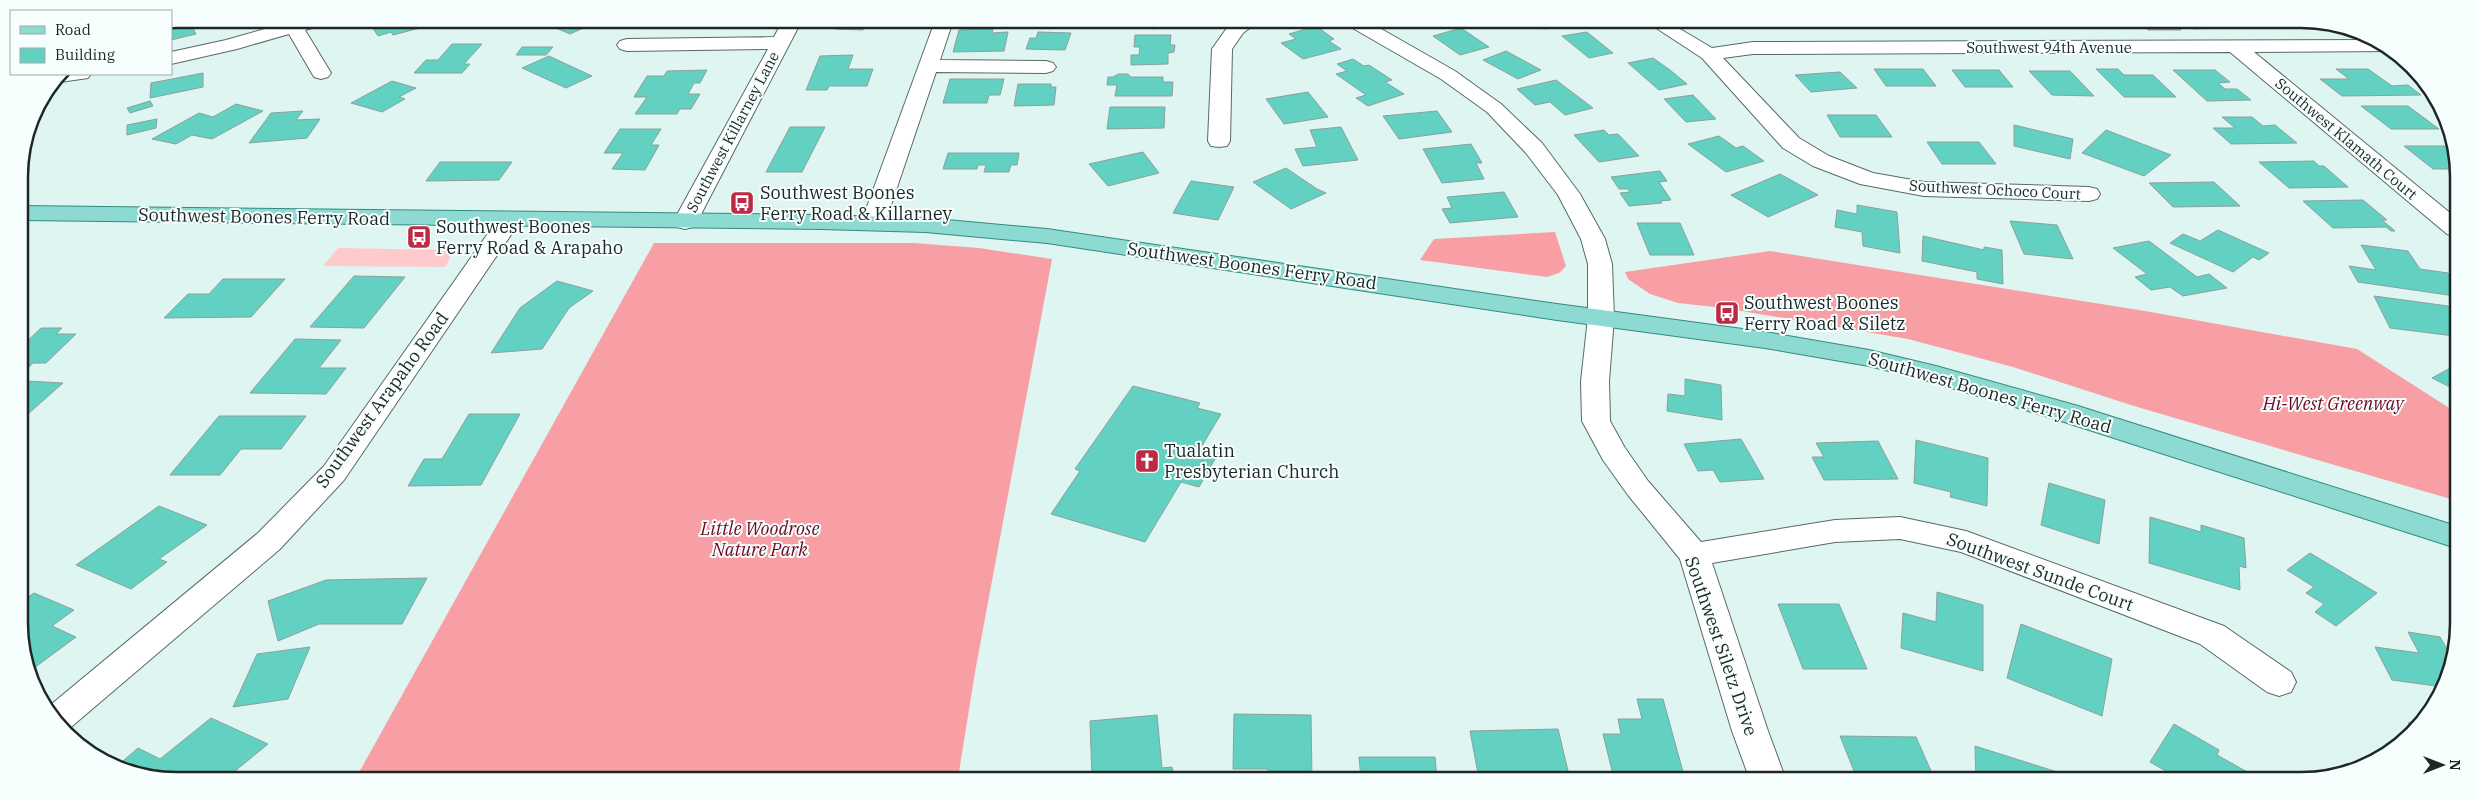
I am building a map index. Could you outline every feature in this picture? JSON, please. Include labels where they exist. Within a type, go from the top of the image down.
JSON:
[{"type":"main road","name":"Southwest Boones Ferry Road","points":[[28,213],[873,223],[979,229],[1047,236],[1815,348],[1927,372],[2068,413],[2450,535]]},
{"type":"street","points":[[1219,141],[1222,49],[1239,27]]},
{"type":"street","name":"Southwest Siletz Drive","points":[[1365,27],[1448,75],[1494,108],[1534,148],[1569,194],[1593,240],[1600,264],[1601,318],[1595,382],[1596,421],[1613,453],[1638,488],[1694,555],[1750,731],[1765,772]]},
{"type":"street","name":"Southwest Ochoco Court","points":[[1665,27],[1709,54],[1791,143],[1821,162],[1868,180],[1924,189],[2037,194],[2089,194]]},
{"type":"street","points":[[172,58],[230,45],[291,28]]},
{"type":"street","points":[[295,28],[321,73]]},
{"type":"street","name":"Southwest Killarney Lane","points":[[685,222],[789,28]]},
{"type":"street","points":[[873,223],[942,28]]},
{"type":"street","name":"Southwest Killarney Lane","points":[[627,45],[781,43]]},
{"type":"street","name":"Southwest 94th Avenue","points":[[1709,54],[1753,48],[2373,46]]},
{"type":"street","name":"Southwest Klamath Court","points":[[2237,48],[2450,226]]},
{"type":"street","points":[[928,66],[1046,66]]},
{"type":"street","name":"Southwest Arapaho Road","points":[[60,717],[269,541],[334,473],[509,220]]},
{"type":"street","name":"Southwest Sunde Court","points":[[1694,555],[1835,531],[1900,528],[1966,542],[2212,635],[2279,682]]},
{"type":"shaded area","points":[[338,248],[443,250],[448,251],[450,258],[445,267],[323,266]]},
{"type":"green space","points":[[1555,232],[1566,266],[1559,273],[1547,277],[1420,260],[1434,239]]},
{"type":"green space","name":"Little Woodrose Nature Park","points":[[654,243],[913,243],[979,248],[1052,259],[975,672],[959,772],[359,772]]},
{"type":"green space","name":"Hi-West Greenway","points":[[1770,251],[2145,311],[2357,349],[2450,408],[2450,499],[2134,406],[2013,367],[1908,339],[1724,308],[1678,303],[1650,294],[1628,279],[1625,272]]},
{"type":"building","points":[[1311,27],[1318,27],[1334,39],[1329,41],[1341,49],[1303,59],[1281,43],[1296,39],[1289,34]]},
{"type":"building","points":[[2057,27],[2098,28],[2058,28]]},
{"type":"building","points":[[2145,27],[2178,27],[2181,30],[2148,30]]},
{"type":"building","points":[[2192,27],[2235,27],[2194,29]]},
{"type":"building","points":[[172,28],[193,28],[196,34],[172,40]]},
{"type":"building","points":[[373,28],[421,28],[393,35],[391,32],[378,36]]},
{"type":"building","points":[[556,28],[584,28],[570,34]]},
{"type":"building","points":[[836,28],[864,28],[863,30],[835,29]]},
{"type":"building","points":[[1461,28],[1489,47],[1460,55],[1433,36]]},
{"type":"building","points":[[993,29],[992,33],[1008,32],[1004,51],[953,52],[959,30]]},
{"type":"building","points":[[1038,32],[1071,33],[1065,50],[1026,49],[1030,38],[1036,38]]},
{"type":"building","points":[[1587,32],[1613,53],[1589,58],[1562,36]]},
{"type":"building","points":[[1135,35],[1171,35],[1170,45],[1175,45],[1174,52],[1168,53],[1168,64],[1131,65],[1131,55],[1139,55],[1140,47],[1134,47]]},
{"type":"building","points":[[452,44],[482,44],[464,64],[470,64],[462,73],[414,73],[426,60],[438,60]]},
{"type":"building","points":[[522,47],[553,47],[546,55],[516,55]]},
{"type":"building","points":[[1506,51],[1541,70],[1518,79],[1483,60]]},
{"type":"building","points":[[853,55],[848,69],[873,69],[867,86],[829,86],[827,90],[806,90],[820,56]]},
{"type":"building","points":[[549,56],[592,76],[566,88],[522,68]]},
{"type":"building","points":[[1653,58],[1687,84],[1659,90],[1628,63]]},
{"type":"building","points":[[1353,59],[1364,66],[1369,65],[1392,80],[1385,82],[1404,94],[1368,106],[1356,98],[1366,95],[1336,74],[1347,71],[1337,64]]},
{"type":"building","points":[[1874,69],[1923,69],[1936,86],[1886,86]]},
{"type":"building","points":[[2096,69],[2118,69],[2124,75],[2153,75],[2176,97],[2124,97]]},
{"type":"building","points":[[2336,69],[2368,69],[2392,86],[2408,85],[2421,95],[2342,96],[2320,79],[2349,79]]},
{"type":"building","points":[[707,70],[700,83],[694,83],[688,94],[700,94],[691,109],[680,109],[677,114],[635,114],[647,97],[634,97],[647,76],[664,76],[667,71]]},
{"type":"building","points":[[1952,70],[1999,70],[2013,87],[1965,87]]},
{"type":"building","points":[[2173,70],[2215,70],[2230,82],[2218,83],[2225,89],[2237,89],[2251,100],[2207,101]]},
{"type":"building","points":[[2029,71],[2070,71],[2094,96],[2052,95]]},
{"type":"building","points":[[1840,72],[1857,88],[1811,92],[1795,75]]},
{"type":"building","points":[[203,73],[203,87],[150,98],[151,83]]},
{"type":"building","points":[[1128,74],[1131,77],[1163,77],[1163,82],[1173,82],[1172,96],[1115,96],[1117,85],[1107,85],[1108,77]]},
{"type":"building","points":[[950,79],[1004,79],[1000,95],[989,95],[987,103],[943,103]]},
{"type":"building","points":[[1556,80],[1593,108],[1565,115],[1550,102],[1535,105],[1517,89]]},
{"type":"building","points":[[392,81],[416,88],[399,97],[405,99],[382,112],[351,103]]},
{"type":"building","points":[[1018,84],[1051,84],[1051,87],[1056,87],[1054,105],[1014,106]]},
{"type":"building","points":[[1308,92],[1328,117],[1284,124],[1266,99]]},
{"type":"building","points":[[1693,95],[1716,119],[1686,122],[1664,99]]},
{"type":"building","points":[[150,101],[153,106],[130,113],[127,108]]},
{"type":"building","points":[[236,104],[263,111],[212,139],[192,135],[176,144],[152,139],[199,113],[213,117]]},
{"type":"building","points":[[2361,106],[2408,106],[2439,129],[2391,129]]},
{"type":"building","points":[[1110,107],[1165,107],[1164,128],[1107,129]]},
{"type":"building","points":[[303,111],[296,120],[320,119],[307,138],[249,143],[271,113]]},
{"type":"building","points":[[1437,111],[1452,132],[1399,139],[1383,116]]},
{"type":"building","points":[[1827,115],[1876,115],[1892,137],[1840,137]]},
{"type":"building","points":[[2222,117],[2252,117],[2263,126],[2275,125],[2297,143],[2231,144],[2213,128],[2235,128]]},
{"type":"building","points":[[157,119],[156,128],[127,135],[127,125]]},
{"type":"building","points":[[2014,125],[2073,139],[2070,159],[2014,146]]},
{"type":"building","points":[[790,127],[825,127],[802,172],[766,172]]},
{"type":"building","points":[[1341,127],[1358,160],[1303,166],[1295,149],[1317,147],[1310,130]]},
{"type":"building","points":[[620,129],[661,129],[651,145],[659,145],[645,170],[612,169],[623,153],[604,153]]},
{"type":"building","points":[[1604,130],[1609,135],[1618,134],[1639,156],[1599,162],[1574,135]]},
{"type":"building","points":[[2106,130],[2171,155],[2144,176],[2082,153]]},
{"type":"building","points":[[1719,136],[1736,148],[1743,146],[1764,161],[1726,172],[1688,144]]},
{"type":"building","points":[[1927,142],[1979,142],[1996,164],[1942,164]]},
{"type":"building","points":[[1471,144],[1482,163],[1476,163],[1484,179],[1442,183],[1423,149]]},
{"type":"building","points":[[2404,146],[2447,146],[2449,169],[2433,169]]},
{"type":"building","points":[[1143,152],[1159,173],[1108,186],[1089,164]]},
{"type":"building","points":[[948,153],[1019,153],[1017,165],[1011,165],[1009,172],[984,172],[986,165],[978,165],[977,169],[943,169]]},
{"type":"building","points":[[2314,161],[2319,166],[2324,166],[2348,187],[2289,188],[2259,162]]},
{"type":"building","points":[[440,162],[512,162],[499,180],[426,181]]},
{"type":"building","points":[[1286,168],[1326,193],[1291,209],[1253,182]]},
{"type":"building","points":[[1660,171],[1667,181],[1659,182],[1671,200],[1660,201],[1662,203],[1629,206],[1620,193],[1630,192],[1628,189],[1619,189],[1611,177]]},
{"type":"building","points":[[1780,174],[1818,195],[1768,217],[1731,195]]},
{"type":"building","points":[[1191,181],[1234,187],[1218,220],[1173,213]]},
{"type":"building","points":[[2214,182],[2240,206],[2173,207],[2149,183]]},
{"type":"building","points":[[1504,192],[1518,217],[1450,223],[1442,209],[1452,208],[1447,197]]},
{"type":"building","points":[[2363,200],[2387,220],[2382,220],[2395,231],[2391,231],[2386,227],[2333,228],[2303,201]]},
{"type":"building","points":[[1857,205],[1897,212],[1900,253],[1863,246],[1862,232],[1835,227],[1837,210],[1857,214]]},
{"type":"building","points":[[2010,221],[2057,225],[2073,259],[2024,254]]},
{"type":"building","points":[[1637,223],[1680,223],[1694,255],[1650,255]]},
{"type":"building","points":[[2218,230],[2269,253],[2259,260],[2253,257],[2233,272],[2170,243],[2183,234],[2200,241]]},
{"type":"building","points":[[1923,236],[1984,250],[1984,247],[2002,250],[2003,284],[1977,279],[1977,272],[1922,261]]},
{"type":"building","points":[[2149,241],[2197,277],[2209,274],[2227,288],[2183,296],[2170,287],[2151,290],[2135,277],[2147,274],[2113,248]]},
{"type":"building","points":[[2361,245],[2408,251],[2420,269],[2448,273],[2450,276],[2450,295],[2358,282],[2349,266],[2376,270]]},
{"type":"building","points":[[354,276],[405,277],[364,328],[310,327]]},
{"type":"building","points":[[223,279],[285,279],[251,317],[164,318],[188,294],[209,294]]},
{"type":"building","points":[[557,281],[593,291],[569,308],[542,349],[491,353],[520,308]]},
{"type":"building","points":[[2374,296],[2448,306],[2450,309],[2450,336],[2390,328]]},
{"type":"building","points":[[41,328],[62,328],[56,334],[76,334],[46,363],[33,363],[28,368],[28,341]]},
{"type":"building","points":[[295,339],[341,340],[319,368],[346,368],[326,394],[250,393]]},
{"type":"building","points":[[2450,368],[2450,387],[2432,378]]},
{"type":"building","points":[[1685,379],[1721,385],[1722,420],[1667,411],[1668,394],[1685,396]]},
{"type":"building","points":[[28,381],[63,383],[27,414]]},
{"type":"building","name":"Tualatin Presbyterian Church","points":[[1133,386],[1200,403],[1197,408],[1221,414],[1200,449],[1218,454],[1199,487],[1181,482],[1145,542],[1051,514],[1080,471],[1075,469]]},
{"type":"building","points":[[469,414],[520,414],[481,485],[408,486],[424,459],[442,459]]},
{"type":"building","points":[[219,416],[306,416],[281,449],[241,449],[220,475],[170,475]]},
{"type":"building","points":[[1741,439],[1764,479],[1720,482],[1713,470],[1698,471],[1684,444]]},
{"type":"building","points":[[1916,440],[1988,458],[1987,506],[1950,497],[1951,492],[1914,483]]},
{"type":"building","points":[[1878,441],[1898,479],[1824,480],[1812,457],[1824,457],[1816,443]]},
{"type":"building","points":[[2049,483],[2105,500],[2099,544],[2041,525]]},
{"type":"building","points":[[159,506],[207,525],[159,559],[167,562],[131,589],[76,565]]},
{"type":"building","points":[[2150,517],[2201,532],[2201,525],[2244,538],[2246,568],[2239,566],[2240,590],[2149,563]]},
{"type":"building","points":[[2310,553],[2377,593],[2336,626],[2315,612],[2324,604],[2306,593],[2314,587],[2287,570]]},
{"type":"building","points":[[427,578],[402,624],[319,624],[278,641],[268,601],[326,580]]},
{"type":"building","points":[[1937,592],[1983,605],[1983,671],[1901,648],[1903,613],[1936,622]]},
{"type":"building","points":[[34,593],[74,610],[52,626],[76,637],[34,668],[30,653],[27,624],[27,598]]},
{"type":"building","points":[[1778,604],[1839,604],[1867,669],[1803,669]]},
{"type":"building","points":[[2021,624],[2112,659],[2102,716],[2007,678]]},
{"type":"building","points":[[2408,632],[2440,637],[2447,649],[2442,671],[2435,686],[2392,680],[2375,647],[2419,653]]},
{"type":"building","points":[[310,647],[288,699],[233,707],[257,654]]},
{"type":"building","points":[[1637,699],[1663,699],[1683,772],[1612,772],[1603,734],[1621,734],[1618,719],[1642,719]]},
{"type":"building","points":[[1234,714],[1311,715],[1312,772],[1268,772],[1268,769],[1233,769]]},
{"type":"building","points":[[1157,715],[1162,768],[1172,767],[1173,772],[1092,772],[1090,721]]},
{"type":"building","points":[[211,718],[268,744],[234,772],[157,771],[122,762],[138,748],[160,759]]},
{"type":"building","points":[[2174,724],[2219,750],[2217,755],[2247,772],[2167,772],[2150,762]]},
{"type":"building","points":[[1558,729],[1568,772],[1478,772],[1470,731]]},
{"type":"building","points":[[1840,736],[1916,737],[1931,772],[1854,772]]},
{"type":"building","points":[[1975,746],[2057,772],[1976,772]]},
{"type":"building","points":[[1359,757],[1435,757],[1436,772],[1360,772]]},
{"type":"place","name":"Southwest Boones Ferry Road & Killarney","points":[[742,203]]},
{"type":"place","name":"Southwest Boones Ferry Road & Arapaho","points":[[419,237]]},
{"type":"place","name":"Southwest Boones Ferry Road & Siletz","points":[[1727,313]]},
{"type":"place","name":"Tualatin Presbyterian Church","points":[[1147,461]]}]
